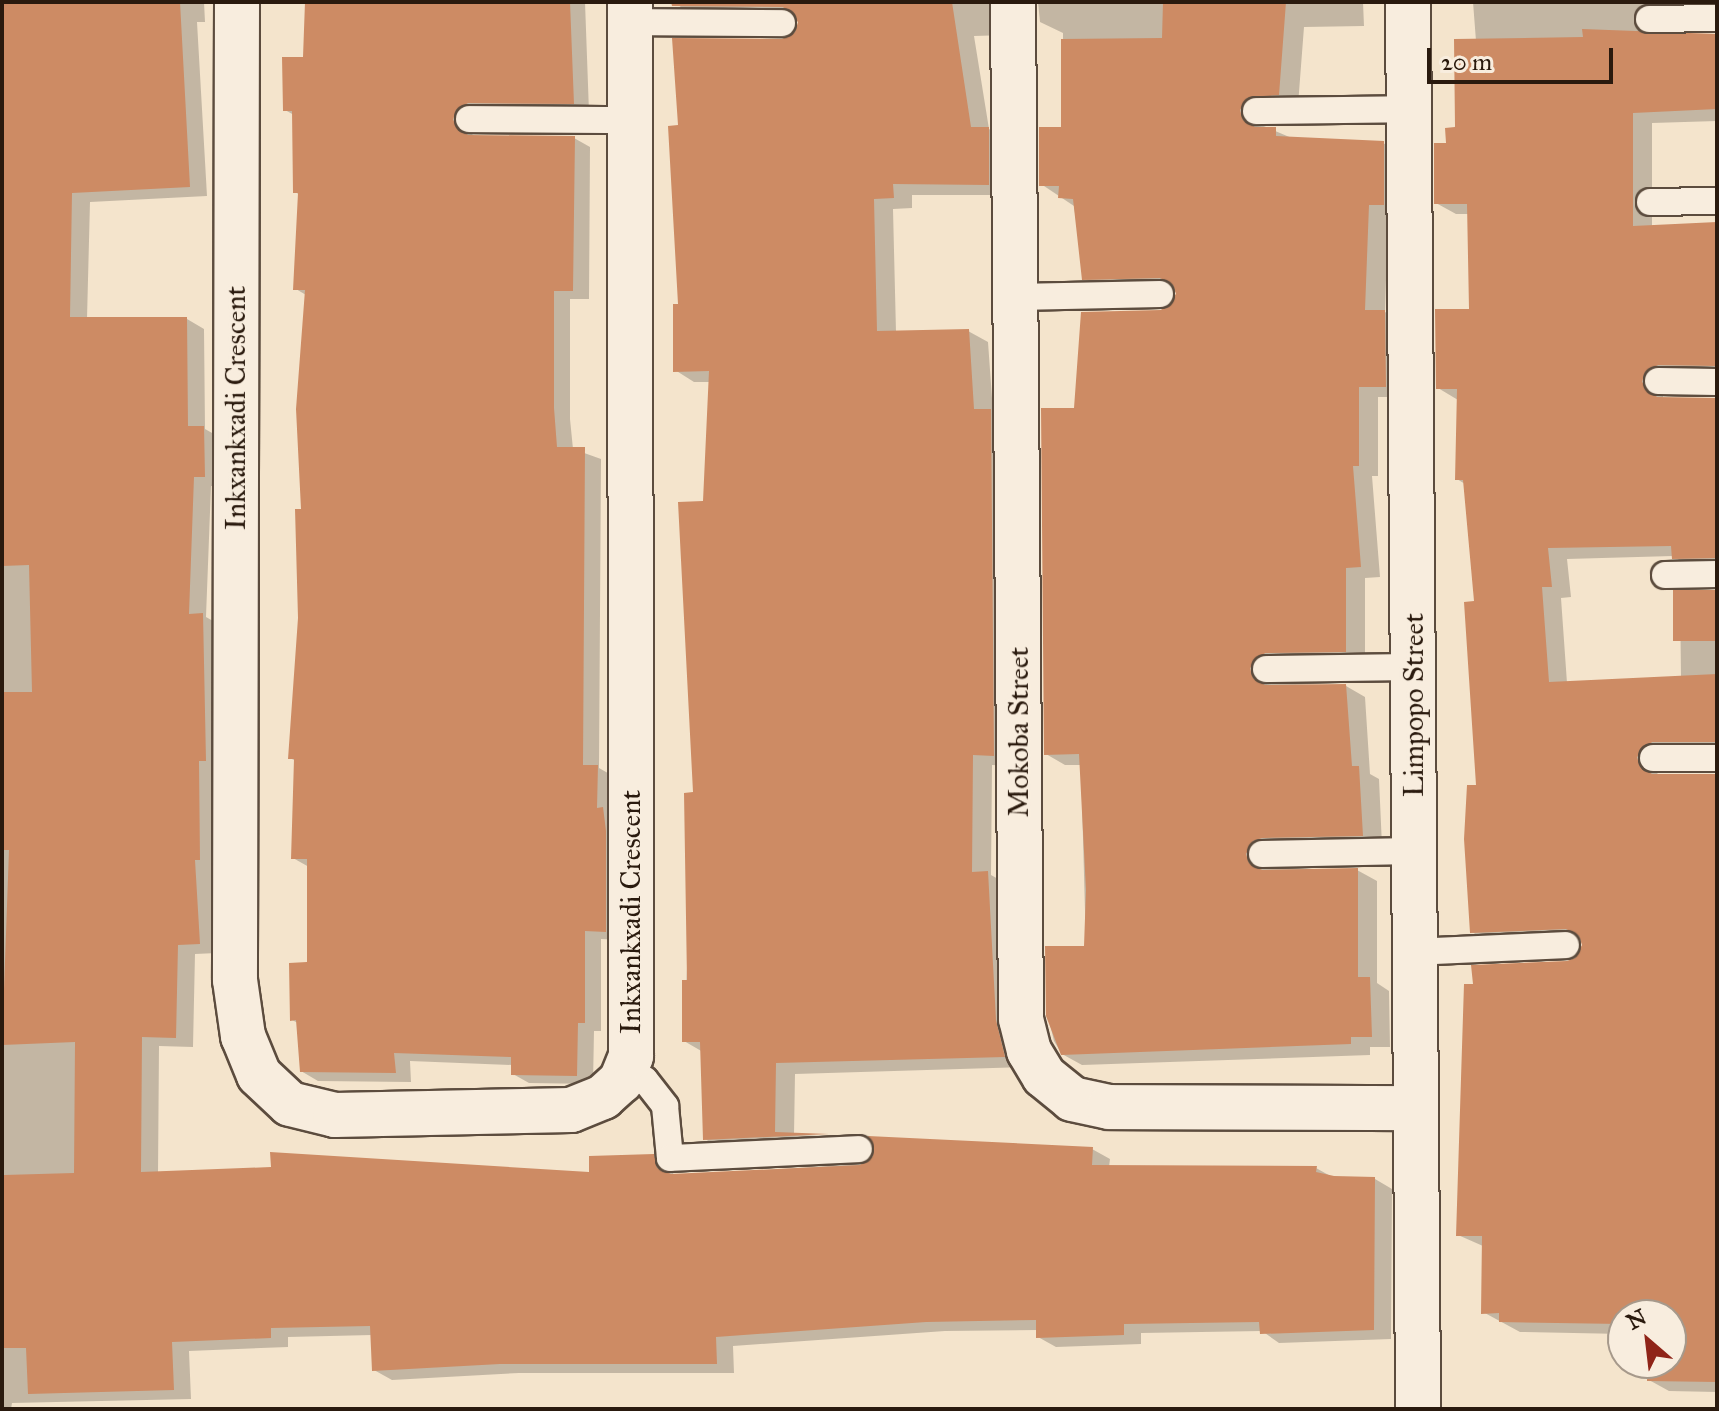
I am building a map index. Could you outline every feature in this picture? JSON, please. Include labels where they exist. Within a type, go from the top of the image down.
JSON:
[{"type":"street","name":"Inkxankxadi Crescent","points":[[237,2],[235,980],[243,1036],[259,1075],[290,1104],[335,1115],[571,1110],[603,1097],[621,1081],[631,1056],[634,1015],[630,12]]},
{"type":"street","name":"Mokoba Street","points":[[1013,2],[1021,1019],[1029,1051],[1044,1076],[1072,1099],[1109,1107],[1416,1108]]},
{"type":"street","name":"Limpopo Street","points":[[1408,2],[1418,1409]]},
{"type":"lane","points":[[630,12],[782,23]]},
{"type":"lane","points":[[1649,19],[1717,18]]},
{"type":"lane","points":[[1256,111],[1411,109]]},
{"type":"lane","points":[[469,119],[630,120]]},
{"type":"lane","points":[[1650,202],[1717,201]]},
{"type":"lane","points":[[1017,297],[1160,294]]},
{"type":"lane","points":[[1658,381],[1717,382]]},
{"type":"lane","points":[[1665,575],[1717,574]]},
{"type":"lane","points":[[1266,669],[1415,667]]},
{"type":"lane","points":[[1653,758],[1717,758]]},
{"type":"lane","points":[[1262,854],[1412,851]]},
{"type":"lane","points":[[1414,952],[1566,945]]},
{"type":"lane","points":[[621,1081],[645,1080],[665,1106],[670,1158],[859,1149]]},
{"type":"building","points":[[2,2],[180,2],[190,187],[72,193],[70,317],[187,317],[188,426],[204,426],[205,477],[194,477],[189,614],[203,613],[206,761],[199,761],[200,860],[195,860],[200,944],[178,945],[176,1038],[142,1037],[141,1172],[271,1167],[270,1152],[589,1172],[589,1156],[654,1154],[657,1168],[671,1174],[860,1165],[873,1156],[868,1136],[1093,1147],[1092,1165],[1317,1166],[1316,1172],[1334,1176],[1375,1177],[1374,1330],[1260,1334],[1259,1322],[1124,1324],[1124,1335],[1036,1338],[1036,1320],[926,1322],[716,1337],[717,1364],[500,1364],[372,1371],[370,1326],[271,1328],[271,1338],[172,1342],[174,1390],[28,1394],[26,1348],[2,1348],[4,1175],[74,1173],[75,1042],[2,1045],[9,850],[2,850],[2,692],[32,692],[29,565],[2,566]]},
{"type":"building","points":[[305,2],[570,2],[574,104],[468,103],[456,110],[453,120],[468,135],[575,136],[573,291],[554,291],[554,408],[557,447],[585,447],[583,765],[598,765],[597,808],[603,807],[606,831],[606,932],[585,931],[585,1023],[578,1023],[577,1076],[511,1075],[511,1057],[394,1053],[396,1073],[300,1072],[296,1020],[290,1021],[289,963],[307,962],[307,859],[291,859],[294,759],[288,759],[298,618],[295,509],[301,509],[296,409],[305,290],[293,290],[298,193],[293,193],[292,111],[283,111],[282,57],[303,57]]},
{"type":"building","points":[[671,2],[952,2],[971,127],[989,127],[989,185],[893,184],[894,198],[874,199],[877,331],[969,329],[974,409],[991,409],[994,756],[973,755],[972,872],[988,871],[996,1020],[1005,1057],[776,1063],[775,1132],[829,1134],[703,1140],[700,1042],[682,1042],[682,980],[687,980],[684,793],[693,792],[678,502],[703,501],[709,371],[673,372],[673,304],[678,304],[668,126],[678,125],[672,38],[782,39],[795,32],[798,22],[783,7],[672,6]]},
{"type":"building","points":[[1163,2],[1286,2],[1279,95],[1247,98],[1240,110],[1243,120],[1255,127],[1276,127],[1276,136],[1384,141],[1384,205],[1369,205],[1365,310],[1385,310],[1386,387],[1359,387],[1359,466],[1353,466],[1361,567],[1346,568],[1346,652],[1265,653],[1250,668],[1253,678],[1265,685],[1346,684],[1352,766],[1359,766],[1363,836],[1262,838],[1253,841],[1246,854],[1249,863],[1262,870],[1358,868],[1358,977],[1370,977],[1372,1037],[1351,1037],[1351,1044],[1061,1055],[1046,1016],[1045,946],[1084,946],[1086,890],[1079,754],[1044,755],[1041,408],[1074,408],[1081,312],[1161,310],[1176,294],[1173,285],[1160,278],[1082,280],[1073,199],[1058,198],[1059,186],[1039,186],[1039,127],[1061,127],[1061,39],[1162,38]]},
{"type":"building","points":[[1582,29],[1717,34],[1717,109],[1633,113],[1633,226],[1717,222],[1717,366],[1658,365],[1645,372],[1642,382],[1657,397],[1717,398],[1717,558],[1672,559],[1671,546],[1548,548],[1552,587],[1542,587],[1549,682],[1717,674],[1717,742],[1652,742],[1637,757],[1640,767],[1652,774],[1717,774],[1717,1382],[1647,1381],[1687,1379],[1687,1299],[1607,1299],[1607,1324],[1499,1322],[1499,1313],[1481,1314],[1482,1236],[1456,1236],[1464,984],[1473,984],[1471,965],[1567,961],[1575,958],[1582,945],[1579,936],[1566,929],[1470,933],[1464,839],[1467,785],[1476,785],[1464,602],[1474,601],[1463,480],[1455,480],[1457,389],[1436,389],[1435,309],[1469,309],[1467,204],[1434,204],[1434,143],[1446,143],[1445,128],[1455,127],[1454,39],[1583,37]]},
{"type":"building","points":[[1673,590],[1717,590],[1717,641],[1673,641]]}]
